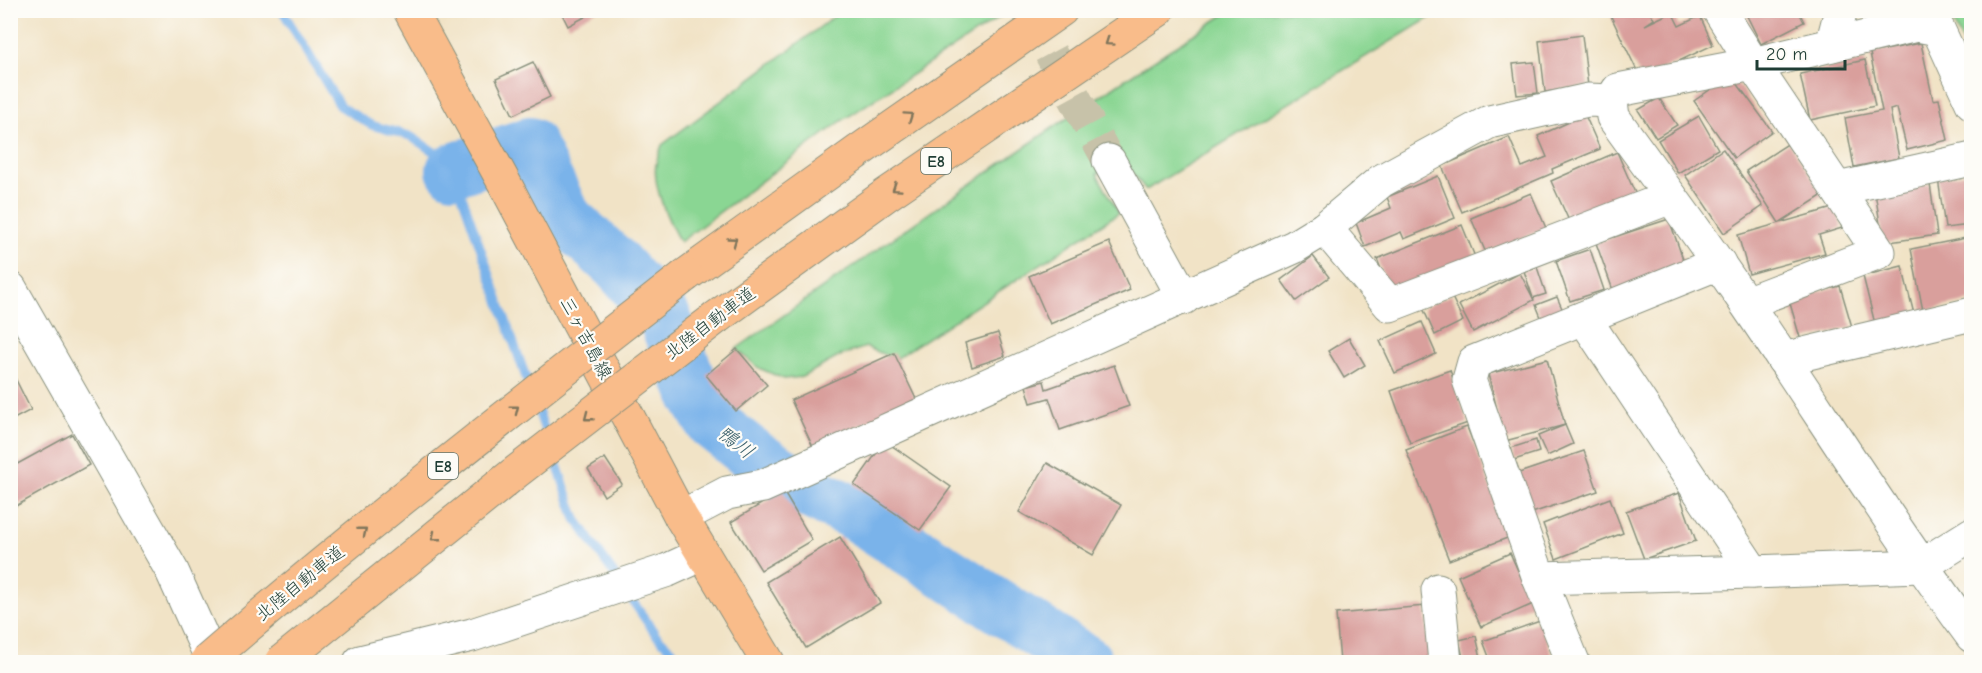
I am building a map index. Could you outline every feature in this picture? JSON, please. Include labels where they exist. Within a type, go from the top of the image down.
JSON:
[{"type":"main road","name":"三ヶ吉島線","points":[[410,10],[681,517],[768,663]]},
{"type":"main road","name":"北陸自動車道","points":[[206,663],[264,612],[473,441],[686,275],[1060,10]]},
{"type":"main road","name":"北陸自動車道","points":[[281,663],[516,472],[717,317],[895,188],[1158,10]]},
{"type":"street","points":[[1719,10],[1879,252],[1746,303]]},
{"type":"street","points":[[1832,45],[1841,10]]},
{"type":"street","points":[[1971,103],[1938,29],[1917,25],[1753,64],[1618,90],[1611,101],[1613,117],[1719,263],[1921,566],[1971,636]]},
{"type":"street","points":[[681,517],[727,493],[763,486],[1294,247],[1324,228],[1381,182],[1489,122],[1588,100],[1611,101]]},
{"type":"street","points":[[1837,189],[1971,159]]},
{"type":"street","points":[[1109,161],[1184,298]]},
{"type":"street","points":[[1324,228],[1390,304],[1671,197]]},
{"type":"street","points":[[1573,663],[1539,579],[1469,380],[1474,362],[1719,263]]},
{"type":"street","points":[[10,288],[172,571],[213,663]]},
{"type":"street","points":[[1584,318],[1753,572]]},
{"type":"street","points":[[1783,358],[1967,322]]},
{"type":"street","points":[[1539,579],[1921,566],[1971,534]]},
{"type":"street","points":[[360,663],[472,635],[668,570],[703,554]]},
{"type":"street","points":[[1438,590],[1445,663]]},
{"type":"green space","points":[[843,10],[1009,11],[840,122],[680,242],[659,193],[655,173],[662,145]]},
{"type":"green space","points":[[1230,11],[1441,11],[1146,190],[1123,161],[1097,174],[1119,213],[895,359],[866,347],[842,355],[802,377],[784,379],[759,368],[736,349],[1043,135]]},
{"type":"green space","points":[[1947,11],[1971,11],[1971,59]]},
{"type":"building","points":[[560,10],[598,10],[568,26]]},
{"type":"building","points":[[1608,10],[1649,10],[1654,19],[1645,25],[1672,12],[1679,26],[1700,16],[1713,45],[1641,79]]},
{"type":"building","points":[[1744,10],[1798,10],[1804,22],[1761,44]]},
{"type":"building","points":[[1871,10],[1913,10],[1873,21]]},
{"type":"building","points":[[1582,35],[1588,86],[1545,92],[1539,41]]},
{"type":"building","points":[[1921,43],[1933,100],[1939,99],[1948,140],[1907,150],[1897,108],[1890,110],[1899,158],[1854,167],[1845,118],[1882,111],[1870,53]]},
{"type":"building","points":[[1865,60],[1875,106],[1810,120],[1800,74]]},
{"type":"building","points":[[533,62],[550,97],[513,115],[496,79]]},
{"type":"building","points":[[1534,62],[1538,93],[1517,95],[1513,64]]},
{"type":"building","points":[[1731,75],[1772,131],[1734,158],[1694,101]]},
{"type":"building","points":[[1659,98],[1677,125],[1656,138],[1638,110]]},
{"type":"building","points":[[1585,115],[1600,149],[1552,169],[1553,173],[1462,212],[1442,166],[1509,137],[1522,167],[1547,157],[1538,136]]},
{"type":"building","points":[[1699,116],[1718,149],[1678,173],[1658,140]]},
{"type":"building","points":[[1789,143],[1823,195],[1779,223],[1746,171]]},
{"type":"building","points":[[1723,149],[1763,206],[1724,233],[1685,175]]},
{"type":"building","points":[[1617,152],[1636,195],[1570,223],[1551,181]]},
{"type":"building","points":[[1971,173],[1971,225],[1945,228],[1938,178]]},
{"type":"building","points":[[1438,176],[1455,218],[1404,239],[1401,232],[1365,247],[1356,223],[1391,208],[1387,197]]},
{"type":"building","points":[[1930,184],[1937,235],[1883,243],[1875,192]]},
{"type":"building","points":[[1531,193],[1546,228],[1486,253],[1471,218]]},
{"type":"building","points":[[1836,207],[1842,228],[1819,235],[1825,253],[1749,274],[1738,235]]},
{"type":"building","points":[[1669,219],[1686,268],[1614,293],[1596,243]]},
{"type":"building","points":[[1462,225],[1475,257],[1390,291],[1377,259]]},
{"type":"building","points":[[1971,237],[1971,301],[1923,311],[1911,249]]},
{"type":"building","points":[[1109,242],[1130,290],[1050,324],[1029,276]]},
{"type":"building","points":[[1590,249],[1604,290],[1570,301],[1556,261]]},
{"type":"building","points":[[1313,256],[1329,277],[1296,301],[1281,280]]},
{"type":"building","points":[[1902,266],[1915,318],[1876,328],[1863,276]]},
{"type":"building","points":[[1537,267],[1546,294],[1533,298],[1524,271]]},
{"type":"building","points":[[1520,273],[1534,300],[1473,332],[1459,305]]},
{"type":"building","points":[[1840,286],[1852,327],[1801,341],[1789,300]]},
{"type":"building","points":[[1451,295],[1463,321],[1435,335],[1423,308]]},
{"type":"building","points":[[1557,297],[1564,313],[1543,322],[1536,305]]},
{"type":"building","points":[[1422,322],[1436,354],[1395,373],[1380,341]]},
{"type":"building","points":[[998,333],[1005,356],[972,367],[965,343]]},
{"type":"building","points":[[1349,338],[1365,365],[1344,378],[1328,351]]},
{"type":"building","points":[[737,349],[767,385],[736,411],[706,375]]},
{"type":"building","points":[[894,353],[916,399],[813,447],[791,400]]},
{"type":"building","points":[[1547,359],[1565,425],[1505,441],[1488,374]]},
{"type":"building","points":[[1114,365],[1129,406],[1060,430],[1049,398],[1031,403],[1026,386],[1044,381],[1046,389]]},
{"type":"building","points":[[10,368],[31,410],[10,421]]},
{"type":"building","points":[[1450,370],[1468,423],[1410,443],[1391,391]]},
{"type":"building","points":[[1565,425],[1573,444],[1547,456],[1538,436]]},
{"type":"building","points":[[1467,427],[1510,537],[1449,560],[1406,450]]},
{"type":"building","points":[[72,434],[89,465],[16,506],[10,496],[10,468]]},
{"type":"building","points":[[1536,440],[1539,452],[1514,460],[1511,448]]},
{"type":"building","points":[[885,441],[951,487],[920,530],[854,485]]},
{"type":"building","points":[[1584,451],[1598,491],[1529,514],[1516,474]]},
{"type":"building","points":[[605,458],[622,484],[604,496],[588,469]]},
{"type":"building","points":[[1047,463],[1121,505],[1093,555],[1019,512]]},
{"type":"building","points":[[783,491],[812,540],[761,570],[731,522]]},
{"type":"building","points":[[1679,493],[1696,541],[1644,559],[1626,511]]},
{"type":"building","points":[[1610,498],[1623,533],[1556,559],[1543,524]]},
{"type":"building","points":[[840,537],[880,603],[806,648],[766,582]]},
{"type":"building","points":[[1510,553],[1533,604],[1481,627],[1458,576]]},
{"type":"building","points":[[1425,606],[1430,662],[1340,662],[1336,614]]},
{"type":"building","points":[[1540,621],[1555,662],[1491,662],[1483,641]]},
{"type":"building","points":[[1476,636],[1482,662],[1464,662],[1459,640]]},
{"type":"waterway","points":[[282,10],[340,106],[371,125],[410,136],[445,159],[453,170],[530,389]]},
{"type":"waterway","name":"鴨川","points":[[453,170],[529,144],[565,218],[616,264],[664,317],[696,396],[712,423],[755,457],[816,495],[852,512],[1086,662]]},
{"type":"waterway","points":[[535,402],[576,519],[656,635],[684,662]]},
{"type":"tunnel","points":[[1027,10],[1109,161]]}]
